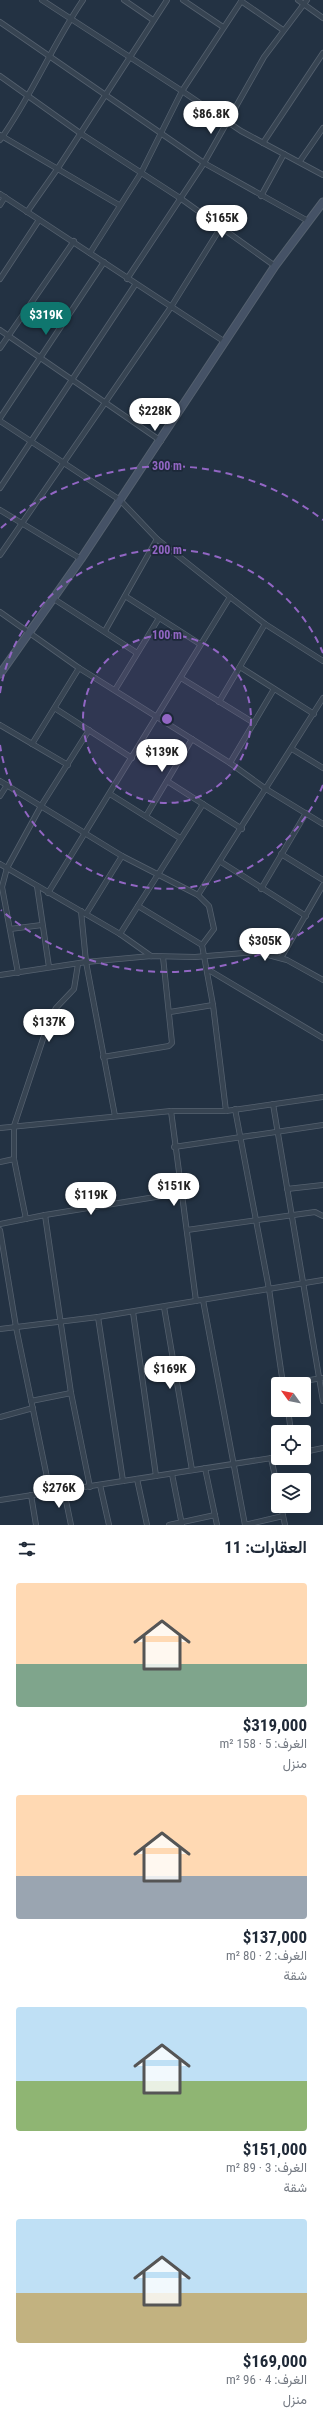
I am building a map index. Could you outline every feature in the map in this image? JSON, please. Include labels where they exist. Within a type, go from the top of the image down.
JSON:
[{"type":"street","points":[[42,0],[182,90],[228,122],[263,143],[300,161],[323,175]]},
{"type":"street","points":[[83,0],[48,54],[28,95],[1,137],[58,168],[119,205]]},
{"type":"street","points":[[124,0],[153,20]]},
{"type":"street","points":[[27,212],[58,168],[129,56],[167,0]]},
{"type":"street","points":[[183,0],[223,27]]},
{"type":"street","points":[[90,253],[119,205],[141,173],[182,90],[241,0],[283,30]]},
{"type":"street","points":[[298,0],[306,2],[323,18]]},
{"type":"street","points":[[127,279],[204,162],[228,122],[256,70],[283,30],[306,2]]},
{"type":"street","points":[[0,22],[106,93],[204,162],[261,196],[308,221]]},
{"type":"street","points":[[263,143],[323,52]]},
{"type":"street","points":[[0,76],[80,133],[180,198],[275,266]]},
{"type":"street","points":[[300,161],[323,128]]},
{"type":"street","points":[[261,196],[284,154]]},
{"type":"street","points":[[0,194],[39,220],[74,240],[135,285],[225,342]]},
{"type":"street","points":[[0,205],[5,198]]},
{"type":"street","points":[[0,674],[54,599],[161,441],[275,266],[323,202]]},
{"type":"street","points":[[0,279],[39,220]]},
{"type":"street","points":[[0,555],[21,522],[171,308],[220,227]]},
{"type":"street","points":[[0,348],[74,240]]},
{"type":"street","points":[[0,418],[104,262]]},
{"type":"street","points":[[0,488],[135,285]]},
{"type":"street","points":[[0,330],[161,441]]},
{"type":"street","points":[[0,421],[120,500],[157,539],[230,597],[265,624],[323,661]]},
{"type":"street","points":[[0,510],[81,559]]},
{"type":"street","points":[[105,631],[157,539]]},
{"type":"street","points":[[124,596],[200,644]]},
{"type":"street","points":[[48,893],[84,833],[158,717],[200,644],[230,597]]},
{"type":"street","points":[[54,599],[138,653]]},
{"type":"street","points":[[0,612],[79,668],[230,763],[266,789],[323,824]]},
{"type":"street","points":[[115,690],[159,618]]},
{"type":"street","points":[[219,702],[265,624]]},
{"type":"street","points":[[240,667],[314,714]]},
{"type":"street","points":[[32,744],[56,709],[79,668]]},
{"type":"street","points":[[181,678],[254,723]]},
{"type":"street","points":[[230,763],[274,689]]},
{"type":"street","points":[[198,895],[242,829],[323,698]]},
{"type":"street","points":[[56,709],[132,758]]},
{"type":"street","points":[[0,725],[68,765]]},
{"type":"street","points":[[18,973],[2,887],[7,868],[41,806],[89,730]]},
{"type":"street","points":[[146,816],[192,739]]},
{"type":"street","points":[[292,749],[323,768]]},
{"type":"street","points":[[0,781],[122,856],[198,895],[209,906],[215,923],[214,929],[202,945]]},
{"type":"street","points":[[167,781],[242,829]]},
{"type":"street","points":[[0,796],[6,785]]},
{"type":"street","points":[[110,794],[180,838]]},
{"type":"street","points":[[120,934],[202,804]]},
{"type":"street","points":[[261,889],[306,813]]},
{"type":"street","points":[[281,854],[323,880]]},
{"type":"street","points":[[86,914],[122,856]]},
{"type":"street","points":[[221,862],[261,889],[306,916]]},
{"type":"street","points":[[0,864],[120,934],[151,956]]},
{"type":"street","points":[[281,958],[323,885]]},
{"type":"street","points":[[37,886],[49,967]]},
{"type":"street","points":[[138,906],[202,945],[213,1005],[226,1111]]},
{"type":"street","points":[[81,911],[86,962],[115,1116]]},
{"type":"street","points":[[0,917],[7,917]]},
{"type":"street","points":[[10,929],[42,925]]},
{"type":"street","points":[[0,975],[86,962],[151,956],[195,957],[257,952],[281,958],[323,980]]},
{"type":"street","points":[[103,1057],[169,1046],[173,1040],[163,956]]},
{"type":"street","points":[[26,1219],[14,1159],[14,1126],[49,1021],[56,1008],[74,989],[78,964]]},
{"type":"street","points":[[207,969],[323,1038]]},
{"type":"street","points":[[170,1012],[213,1005]]},
{"type":"street","points":[[0,1128],[171,1111],[226,1111],[323,1096]]},
{"type":"street","points":[[272,1104],[321,1378],[323,1401]]},
{"type":"street","points":[[235,1109],[269,1289],[283,1377]]},
{"type":"street","points":[[171,1111],[180,1193],[187,1230],[196,1301]]},
{"type":"street","points":[[174,1147],[323,1125]]},
{"type":"street","points":[[0,1162],[14,1159]]},
{"type":"street","points":[[287,1189],[323,1185]]},
{"type":"street","points":[[0,1224],[45,1215],[180,1193]]},
{"type":"street","points":[[187,1230],[315,1212],[323,1216]]},
{"type":"street","points":[[45,1215],[71,1393],[90,1487]]},
{"type":"street","points":[[0,1230],[2,1255],[50,1492]]},
{"type":"street","points":[[0,1329],[133,1312],[323,1280]]},
{"type":"street","points":[[203,1300],[245,1525],[283,1516]]},
{"type":"street","points":[[164,1307],[192,1470]]},
{"type":"street","points":[[133,1312],[156,1476]]},
{"type":"street","points":[[98,1317],[123,1481]]},
{"type":"street","points":[[311,1380],[321,1378]]},
{"type":"street","points":[[31,1401],[71,1393]]},
{"type":"street","points":[[0,1417],[33,1408]]},
{"type":"street","points":[[311,1451],[323,1448]]},
{"type":"street","points":[[0,1500],[271,1458]]},
{"type":"street","points":[[205,1468],[217,1525]]},
{"type":"street","points":[[172,1474],[182,1524]]},
{"type":"street","points":[[138,1479],[147,1525]]},
{"type":"street","points":[[100,1485],[109,1525]]},
{"type":"street","points":[[64,1491],[71,1525]]},
{"type":"street","points":[[31,1495],[36,1525]]},
{"type":"street","points":[[282,1513],[285,1525]]},
{"type":"street","points":[[169,1525],[182,1524],[215,1515]]}]
